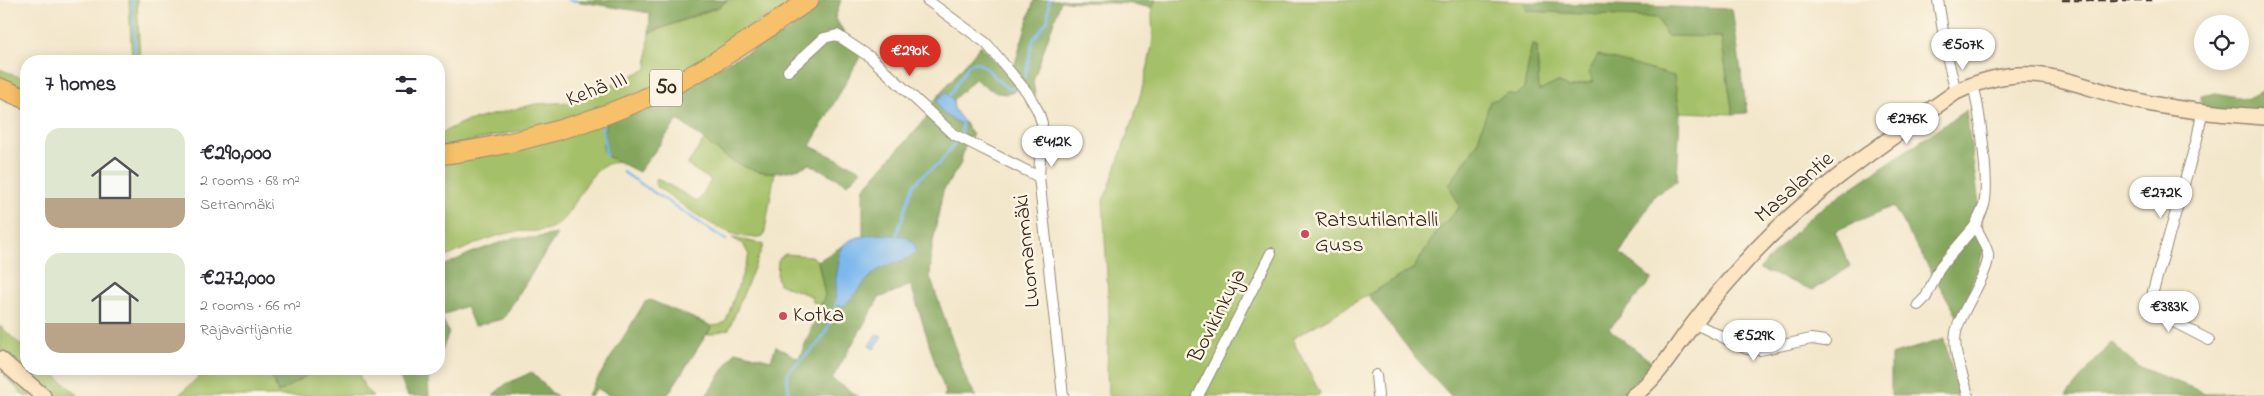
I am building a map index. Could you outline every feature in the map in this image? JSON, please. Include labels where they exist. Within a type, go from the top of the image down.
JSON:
[{"type":"highway","name":"Kehä III","points":[[445,154],[474,150],[537,136],[624,106],[700,71],[809,0]]},
{"type":"highway","points":[[0,88],[20,96]]},
{"type":"street","name":"Luomanmäki","points":[[927,0],[986,43],[1027,92],[1038,111],[1042,123],[1039,177],[1063,396]]},
{"type":"street","points":[[1938,0],[1946,56],[1956,92]]},
{"type":"street","points":[[788,71],[824,38],[837,35],[870,58],[953,134],[1039,177]]},
{"type":"street","name":"Masalantie","points":[[1633,396],[1651,378],[1693,324],[1756,250],[1798,208],[1835,178],[1956,92],[1973,84],[2014,74],[2049,76],[2146,103],[2202,113],[2264,117]]},
{"type":"street","points":[[1918,305],[1926,297],[1940,267],[1975,226],[1984,205],[1986,187],[1977,98],[1973,84]]},
{"type":"street","points":[[2202,113],[2197,139],[2153,291],[2154,304],[2158,314],[2209,340]]},
{"type":"street","points":[[1968,396],[1956,352],[1956,334],[1958,324],[1984,271],[1988,255],[1975,226]]},
{"type":"street","name":"Bovikinkuja","points":[[1198,396],[1271,253]]},
{"type":"street","points":[[1693,324],[1747,349],[1760,350],[1811,339],[1825,341]]},
{"type":"street","points":[[0,359],[43,396]]},
{"type":"street","points":[[1376,375],[1378,396]]},
{"type":"green space","points":[[129,0],[137,0],[140,55],[132,55]]},
{"type":"green space","points":[[569,0],[728,0],[719,6],[649,33],[650,13]]},
{"type":"green space","points":[[728,0],[798,0],[785,10],[765,18],[740,33],[712,56],[655,85],[568,121],[445,147],[445,131],[464,122],[535,104],[572,102],[647,69],[649,33],[719,7]]},
{"type":"green space","points":[[823,0],[841,0],[835,18],[860,57],[810,146],[861,170],[848,184],[810,164],[789,171],[770,173],[753,170],[723,155],[678,120],[639,172],[605,155],[603,145],[606,122],[787,31]]},
{"type":"green space","points":[[1034,0],[1156,0],[1152,8],[1133,4],[1061,1],[1033,81],[1036,101],[1013,70]]},
{"type":"green space","points":[[1156,0],[1482,0],[1524,2],[1528,11],[1658,18],[1667,36],[1721,37],[1733,114],[1680,112],[1673,76],[1594,81],[1569,88],[1558,82],[1539,92],[1537,47],[1532,45],[1524,88],[1516,96],[1508,93],[1490,102],[1477,144],[1449,185],[1460,206],[1437,231],[1414,268],[1292,339],[1320,393],[1318,396],[1108,396],[1109,316],[1103,200],[1127,136],[1144,82],[1153,39],[1152,10]]},
{"type":"green space","points":[[1524,2],[1732,9],[1747,113],[1733,114],[1721,37],[1667,36],[1658,18],[1527,11]]},
{"type":"green space","points":[[981,45],[1019,88],[1014,92],[1002,94],[975,79],[953,100],[946,93],[962,125],[964,122],[973,135],[965,146],[960,165],[943,191],[932,247],[930,277],[966,379],[976,396],[943,396],[946,393],[911,285],[879,298],[832,379],[858,396],[706,396],[736,351],[771,360],[776,346],[799,359],[825,295],[818,261],[863,236],[863,189],[927,117],[929,107]]},
{"type":"green space","points":[[1532,45],[1537,46],[1539,91],[1558,82],[1569,88],[1594,81],[1588,73],[1598,55],[1674,76],[1680,112],[1677,181],[1655,195],[1620,253],[1652,279],[1609,329],[1654,364],[1621,396],[1451,396],[1413,355],[1368,295],[1414,268],[1437,231],[1460,207],[1449,185],[1477,144],[1490,101],[1508,93],[1516,95],[1524,88]]},
{"type":"green space","points":[[0,69],[20,77],[20,89],[0,81]]},
{"type":"green space","points":[[2264,91],[2264,117],[2202,113],[2201,96],[2216,93],[2249,99]]},
{"type":"green space","points":[[1966,110],[1985,247],[1959,319],[1893,206],[1835,231],[1850,267],[1813,290],[1759,269],[1813,214]]},
{"type":"green space","points":[[606,122],[603,145],[605,155],[619,161],[608,164],[598,170],[584,187],[566,216],[553,227],[504,234],[445,257],[445,161]]},
{"type":"green space","points":[[705,139],[722,154],[737,163],[753,169],[775,171],[764,236],[745,237],[722,229],[699,216],[656,186],[655,181],[657,178],[698,202],[711,180],[687,165]]},
{"type":"green space","points":[[557,234],[503,319],[474,326],[466,306],[445,314],[445,265],[471,253],[513,238],[533,238]]},
{"type":"green space","points":[[732,238],[763,244],[763,246],[729,329],[707,335],[712,326],[720,325],[726,321],[749,255],[743,244]]},
{"type":"green space","points":[[785,254],[811,256],[818,261],[825,295],[821,305],[813,302],[811,296],[779,284],[777,277],[778,260]]},
{"type":"green space","points":[[650,300],[712,326],[667,396],[610,396],[597,388],[592,396],[587,396],[645,302]]},
{"type":"green space","points":[[445,324],[449,333],[445,343]]},
{"type":"green space","points":[[0,326],[20,344],[20,368],[0,350]]},
{"type":"green space","points":[[1944,339],[1959,396],[1891,396],[1891,355]]},
{"type":"green space","points":[[2111,342],[2137,366],[2205,393],[2264,392],[2264,396],[2066,396]]},
{"type":"green space","points":[[532,372],[557,396],[493,395],[506,384]]},
{"type":"green space","points":[[28,375],[55,375],[79,396],[52,396]]},
{"type":"green space","points":[[201,375],[271,375],[278,393],[307,375],[359,375],[365,389],[373,396],[178,396]]},
{"type":"green space","points":[[271,375],[307,375],[278,393]]},
{"type":"green space","points":[[399,375],[430,375],[428,381],[429,396],[408,396]]},
{"type":"green space","points":[[5,376],[33,396],[24,396]]},
{"type":"water","points":[[946,93],[953,100],[954,109],[964,122],[962,125],[945,115],[939,108],[937,99]]},
{"type":"water","points":[[877,234],[905,236],[914,243],[916,252],[906,259],[878,270],[844,306],[836,305],[836,278],[841,250],[848,241],[854,238]]},
{"type":"water","points":[[876,334],[882,337],[874,349],[869,346]]},
{"type":"waterway","points":[[132,0],[136,55]]},
{"type":"waterway","points":[[569,0],[576,1]]},
{"type":"waterway","points":[[1025,77],[1033,40],[1048,20],[1049,0]]},
{"type":"waterway","points":[[950,95],[968,65],[976,62],[985,67],[1000,83],[1009,89],[1015,87]]},
{"type":"waterway","points":[[602,124],[606,156]]},
{"type":"waterway","points":[[961,133],[962,125]]},
{"type":"waterway","points":[[896,237],[913,186],[923,175],[939,164],[955,143]]},
{"type":"waterway","points":[[623,172],[726,240]]},
{"type":"waterway","points":[[789,396],[787,374],[823,337],[838,298]]},
{"type":"railway","points":[[2062,0],[2152,0]]},
{"type":"place","name":"Ratsutilantalli Guss","points":[[1305,234]]},
{"type":"place","name":"Kotka","points":[[783,316]]}]
